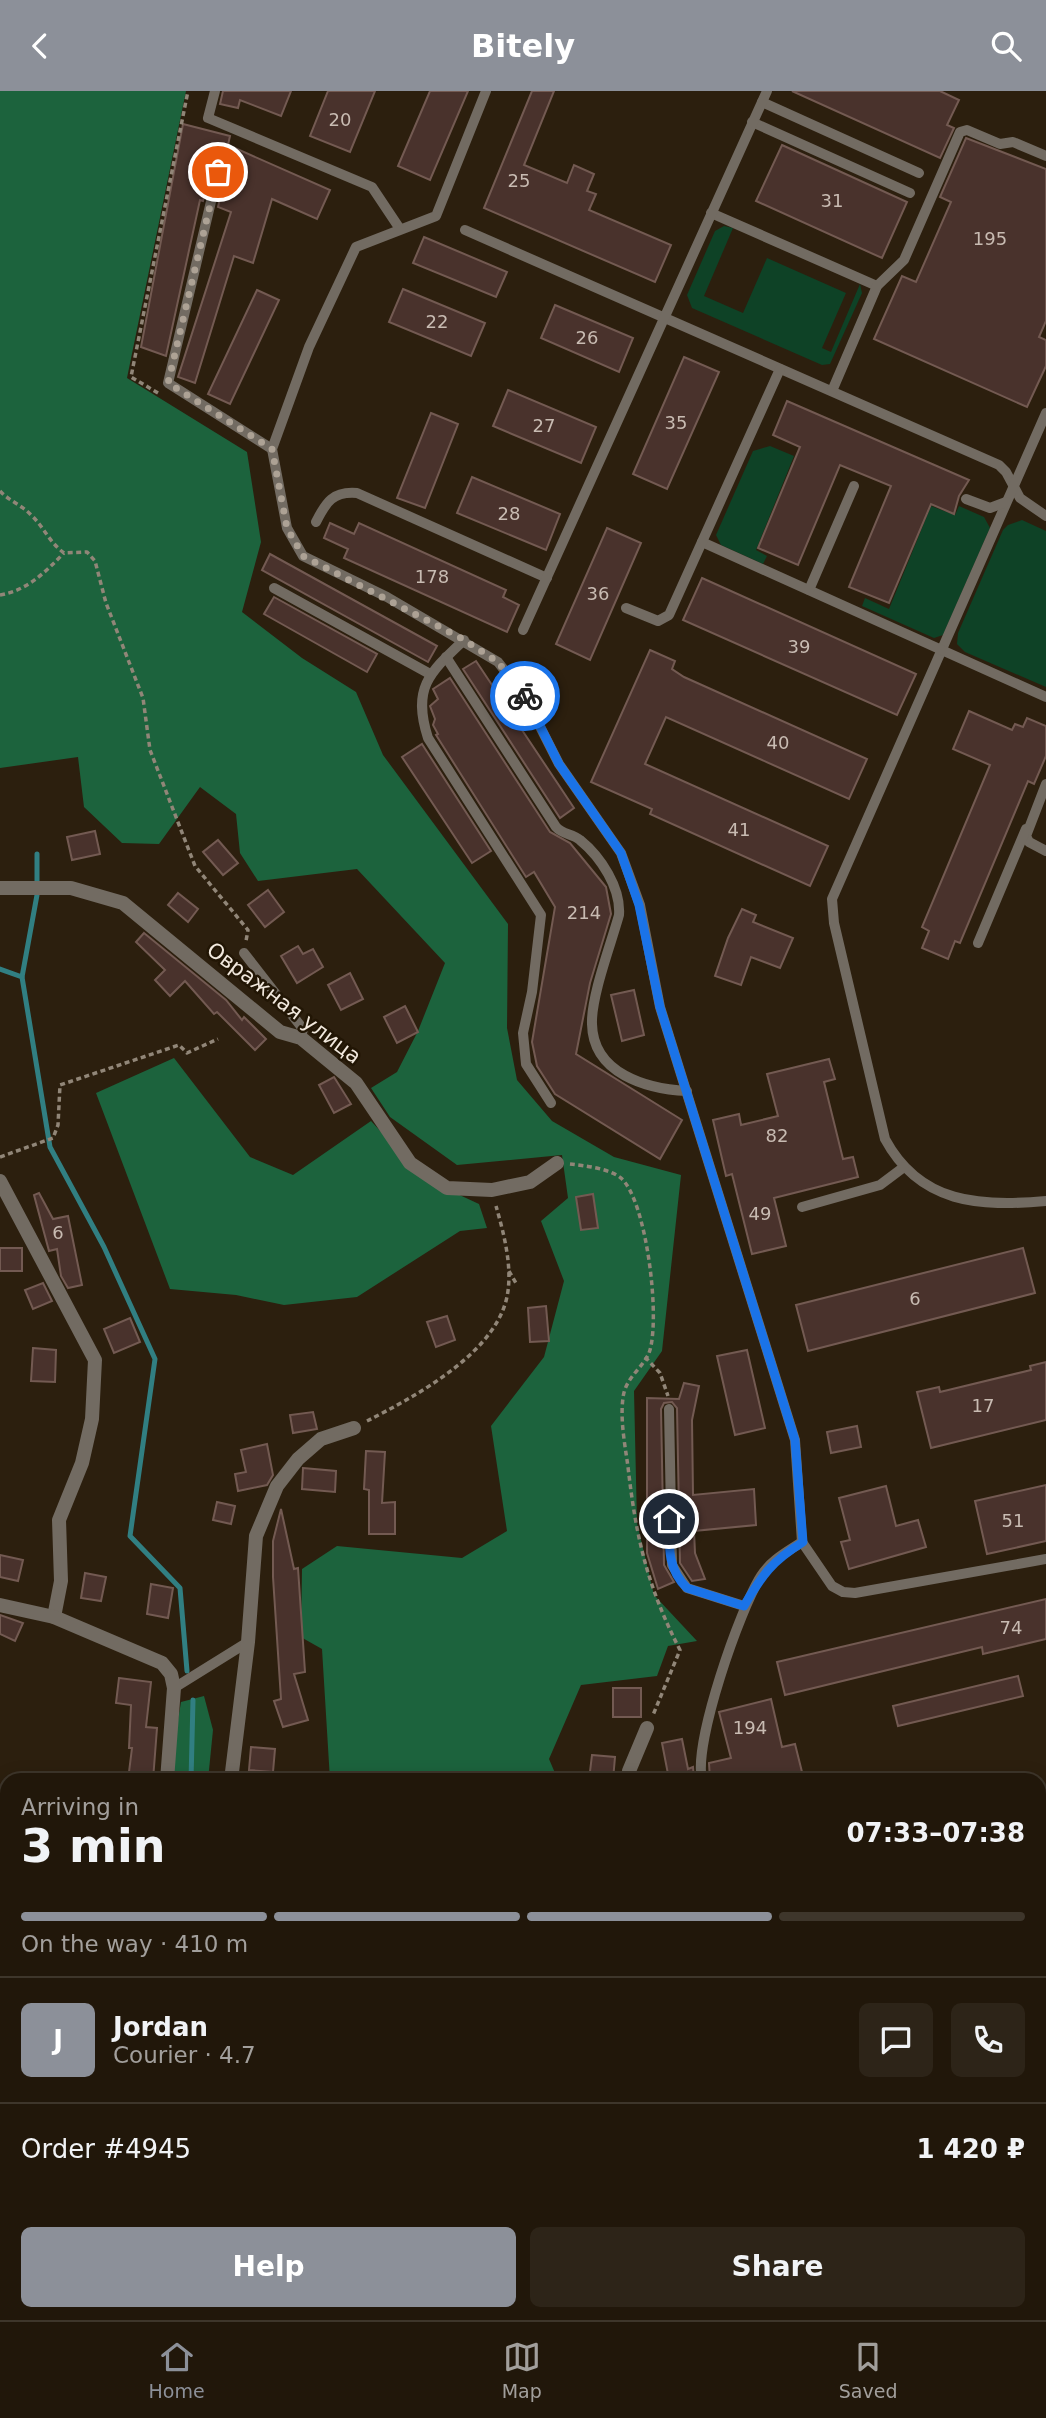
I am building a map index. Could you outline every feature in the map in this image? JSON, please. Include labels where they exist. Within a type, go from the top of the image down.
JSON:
[{"type":"street","name":"Овражная улица","points":[[0,888],[71,888],[123,903],[280,1032],[301,1038],[356,1083],[411,1163],[447,1188],[492,1190],[530,1182],[557,1163]]},
{"type":"street","points":[[0,1181],[94,1360],[92,1419],[82,1463],[59,1520],[61,1581],[54,1617]]},
{"type":"street","points":[[232,1773],[248,1642],[256,1536],[277,1486],[298,1459],[321,1439],[355,1428]]},
{"type":"street","points":[[0,1605],[54,1617],[162,1663],[172,1674],[174,1688],[168,1773]]},
{"type":"street","points":[[629,1773],[648,1728]]},
{"type":"lane","points":[[215,91],[208,118],[372,187],[400,229]]},
{"type":"lane","points":[[486,91],[436,216],[356,247],[310,347],[272,449],[287,528],[303,556],[387,597],[498,662],[525,697],[559,764],[621,853],[639,905],[660,1007],[795,1440],[803,1542],[832,1586],[843,1592],[1046,1559]]},
{"type":"lane","points":[[523,630],[764,96],[919,173]]},
{"type":"lane","points":[[752,122],[910,193]]},
{"type":"lane","points":[[832,391],[877,286],[904,260],[963,129],[1000,144],[1013,142],[1046,156]]},
{"type":"lane","points":[[218,172],[168,383],[272,449]]},
{"type":"lane","points":[[711,213],[877,286]]},
{"type":"lane","points":[[465,230],[999,465],[1027,505],[1046,516]]},
{"type":"lane","points":[[626,608],[658,621],[669,615],[780,369]]},
{"type":"lane","points":[[1046,413],[832,899],[834,923],[885,1139],[904,1167],[920,1182],[966,1201],[989,1205],[1046,1201]]},
{"type":"lane","points":[[809,590],[854,486]]},
{"type":"lane","points":[[316,522],[333,495],[357,493],[547,578]]},
{"type":"lane","points":[[966,499],[990,508],[1006,502]]},
{"type":"lane","points":[[702,542],[1046,697]]},
{"type":"lane","points":[[274,588],[430,674]]},
{"type":"lane","points":[[464,640],[430,674],[422,694],[420,709],[428,739],[541,915],[532,992],[523,1033],[526,1064],[551,1103]]},
{"type":"lane","points":[[446,657],[556,827],[581,840],[615,885],[620,901],[619,915],[592,1025],[602,1057],[614,1069],[642,1084],[687,1091]]},
{"type":"lane","points":[[978,943],[1046,784]]},
{"type":"lane","points":[[1026,829],[1029,842],[1046,851]]},
{"type":"lane","points":[[244,953],[303,1029],[301,1038]]},
{"type":"lane","points":[[802,1207],[880,1185],[904,1167]]},
{"type":"lane","points":[[669,1409],[672,1565],[687,1588],[744,1606]]},
{"type":"lane","points":[[700,1773],[699,1767],[710,1721],[744,1606],[770,1566],[803,1542]]},
{"type":"lane","points":[[174,1688],[248,1642]]},
{"type":"path","points":[[171,384],[159,394],[131,377],[188,91]]},
{"type":"path","points":[[0,491],[9,501],[30,512],[50,543],[64,553],[88,552],[95,561],[106,603],[143,698],[150,750],[195,866],[223,896],[248,930],[244,953]]},
{"type":"path","points":[[0,595],[19,592],[39,578],[64,553]]},
{"type":"path","points":[[0,1157],[53,1138],[58,1125],[60,1086],[179,1045],[187,1053],[218,1039]]},
{"type":"path","points":[[557,1163],[595,1167],[620,1178],[632,1193],[642,1220],[654,1299],[649,1353],[629,1379],[623,1397],[625,1442],[634,1516],[646,1572],[659,1609],[680,1650],[648,1728]]},
{"type":"path","points":[[355,1428],[433,1382],[489,1338],[506,1301],[508,1269],[503,1230],[492,1190]]},
{"type":"path","points":[[508,1269],[517,1285]]},
{"type":"path","points":[[645,1357],[660,1373],[667,1387],[669,1409]]},
{"type":"green space","points":[[0,91],[186,91],[127,378],[247,452],[261,542],[242,612],[302,658],[356,692],[383,755],[508,924],[507,1028],[517,1080],[552,1121],[614,1157],[681,1175],[662,1351],[634,1391],[637,1523],[654,1595],[697,1641],[668,1646],[657,1676],[581,1685],[549,1759],[555,1773],[330,1773],[322,1649],[299,1636],[302,1569],[337,1546],[462,1558],[507,1531],[491,1426],[544,1357],[564,1281],[541,1221],[568,1198],[562,1155],[457,1165],[390,1117],[371,1088],[397,1072],[418,1031],[445,963],[357,869],[258,881],[240,853],[236,814],[200,787],[159,844],[122,843],[84,807],[78,757],[0,768]]},
{"type":"green space","points":[[724,226],[733,228],[704,296],[743,313],[767,258],[846,293],[822,348],[831,352],[860,284],[862,293],[830,364],[822,365],[692,308],[687,295],[715,231]]},
{"type":"green space","points":[[770,446],[794,456],[756,550],[767,556],[763,564],[721,545],[716,535],[753,451]]},
{"type":"green space","points":[[931,506],[955,515],[959,506],[984,517],[990,528],[943,635],[934,638],[862,606],[865,598],[889,609]]},
{"type":"green space","points":[[1022,520],[1046,531],[1046,687],[965,652],[957,644],[958,633],[1003,530]]},
{"type":"green space","points":[[174,1058],[250,1157],[293,1175],[371,1121],[425,1179],[479,1204],[487,1228],[460,1231],[357,1297],[284,1305],[236,1295],[170,1289],[96,1093]]},
{"type":"green space","points":[[204,1696],[213,1730],[209,1773],[173,1773],[181,1702]]},
{"type":"building","points":[[223,91],[291,91],[281,116],[240,100],[238,108],[220,104]]},
{"type":"building","points":[[328,91],[375,91],[350,152],[310,136]]},
{"type":"building","points":[[430,91],[468,91],[430,180],[398,166]]},
{"type":"building","points":[[532,91],[554,91],[524,165],[567,183],[574,165],[594,174],[587,191],[596,194],[589,210],[671,245],[655,282],[484,208]]},
{"type":"building","points":[[792,91],[940,91],[959,100],[947,125],[954,128],[940,158]]},
{"type":"building","points":[[183,124],[230,136],[228,145],[330,190],[317,219],[272,199],[253,263],[234,256],[195,383],[178,377],[231,212],[218,207],[226,173],[220,165],[212,167],[203,201],[200,200],[166,356],[141,347]]},
{"type":"building","points":[[966,138],[1046,169],[1046,321],[1039,337],[1046,340],[1046,366],[1027,407],[874,339],[902,276],[916,282],[951,202],[940,197]]},
{"type":"building","points":[[782,145],[907,202],[882,258],[756,201]]},
{"type":"building","points":[[424,237],[507,272],[496,297],[413,263]]},
{"type":"building","points":[[403,289],[485,323],[471,356],[389,322]]},
{"type":"building","points":[[257,290],[279,300],[230,404],[208,394]]},
{"type":"building","points":[[555,305],[633,338],[619,372],[541,338]]},
{"type":"building","points":[[684,357],[719,372],[667,489],[633,474]]},
{"type":"building","points":[[508,390],[596,427],[581,463],[493,426]]},
{"type":"building","points":[[787,401],[969,480],[959,496],[954,514],[931,504],[889,603],[849,587],[891,486],[840,465],[798,565],[758,548],[800,447],[773,435]]},
{"type":"building","points":[[431,413],[458,424],[425,508],[397,498]]},
{"type":"building","points":[[472,477],[560,514],[546,550],[457,513]]},
{"type":"building","points":[[330,523],[354,534],[359,523],[506,590],[503,597],[519,605],[507,632],[344,558],[348,549],[324,538]]},
{"type":"building","points":[[607,528],[641,543],[590,660],[556,644]]},
{"type":"building","points":[[270,554],[437,646],[428,662],[262,570]]},
{"type":"building","points":[[702,578],[916,674],[897,715],[683,620]]},
{"type":"building","points":[[274,597],[377,654],[367,672],[264,614]]},
{"type":"building","points":[[650,650],[675,661],[672,669],[684,677],[867,759],[849,799],[666,717],[645,764],[828,846],[810,886],[650,814],[652,809],[591,782]]},
{"type":"building","points":[[476,661],[574,808],[560,818],[463,669]]},
{"type":"building","points":[[450,678],[550,832],[570,843],[606,887],[611,914],[590,983],[576,1054],[682,1120],[660,1159],[555,1094],[537,1066],[532,1042],[555,907],[534,872],[526,877],[436,735],[438,734],[433,725],[435,719],[430,706],[438,699],[433,689]]},
{"type":"building","points":[[969,711],[1012,730],[1015,724],[1023,727],[1027,718],[1046,726],[1046,756],[1034,784],[1028,781],[960,943],[955,941],[948,959],[922,948],[929,931],[922,927],[990,765],[953,749]]},
{"type":"building","points":[[422,744],[491,851],[472,863],[402,757]]},
{"type":"building","points":[[95,831],[100,854],[72,860],[67,837]]},
{"type":"building","points":[[218,840],[238,863],[223,875],[203,852]]},
{"type":"building","points":[[268,890],[284,912],[265,927],[248,905]]},
{"type":"building","points":[[178,893],[198,909],[188,922],[168,905]]},
{"type":"building","points":[[742,909],[756,915],[753,922],[793,938],[780,968],[751,957],[741,985],[715,976],[728,938]]},
{"type":"building","points":[[144,933],[226,1000],[242,1020],[244,1017],[266,1039],[255,1050],[217,1012],[214,1014],[185,981],[170,996],[155,980],[165,970],[136,942]]},
{"type":"building","points":[[298,946],[303,954],[313,949],[323,967],[297,983],[281,956]]},
{"type":"building","points":[[350,973],[363,999],[341,1010],[328,985]]},
{"type":"building","points":[[634,990],[644,1035],[622,1041],[611,995]]},
{"type":"building","points":[[405,1006],[418,1032],[397,1043],[384,1017]]},
{"type":"building","points":[[829,1059],[835,1079],[824,1082],[843,1159],[853,1157],[858,1177],[774,1198],[786,1246],[752,1254],[732,1174],[726,1176],[713,1120],[739,1114],[741,1125],[778,1116],[767,1074]]},
{"type":"building","points":[[334,1077],[351,1104],[334,1113],[319,1085]]},
{"type":"building","points":[[39,1193],[53,1219],[68,1216],[82,1285],[68,1288],[61,1276],[57,1249],[49,1251],[34,1195]]},
{"type":"building","points":[[593,1194],[598,1228],[581,1230],[576,1197]]},
{"type":"building","points":[[0,1248],[22,1248],[22,1271],[0,1271]]},
{"type":"building","points":[[1023,1248],[1035,1293],[808,1351],[796,1305]]},
{"type":"building","points":[[43,1283],[52,1301],[33,1309],[25,1290]]},
{"type":"building","points":[[546,1306],[549,1341],[530,1342],[528,1308]]},
{"type":"building","points":[[447,1316],[455,1340],[436,1347],[427,1322]]},
{"type":"building","points":[[130,1318],[140,1342],[114,1353],[104,1329]]},
{"type":"building","points":[[33,1348],[56,1350],[55,1382],[31,1381]]},
{"type":"building","points":[[747,1350],[765,1428],[735,1435],[717,1356]]},
{"type":"building","points":[[1046,1362],[1046,1420],[931,1448],[917,1392],[939,1387],[940,1392],[1031,1370],[1030,1366]]},
{"type":"building","points":[[684,1383],[699,1386],[692,1420],[693,1495],[754,1489],[756,1525],[694,1531],[695,1553],[705,1579],[692,1581],[680,1563],[677,1408],[672,1402],[664,1403],[661,1409],[664,1565],[674,1582],[658,1589],[647,1553],[647,1398],[679,1399]]},
{"type":"building","points":[[313,1412],[317,1429],[293,1433],[290,1415]]},
{"type":"building","points":[[857,1426],[861,1447],[831,1453],[827,1432]]},
{"type":"building","points":[[267,1444],[273,1475],[267,1485],[238,1491],[235,1474],[246,1472],[241,1450]]},
{"type":"building","points":[[366,1451],[385,1452],[382,1503],[395,1502],[395,1534],[369,1534],[369,1490],[364,1489]]},
{"type":"building","points":[[303,1468],[336,1471],[335,1492],[302,1489]]},
{"type":"building","points":[[1046,1485],[1046,1541],[987,1554],[975,1501]]},
{"type":"building","points":[[886,1486],[896,1526],[918,1520],[926,1547],[849,1569],[841,1542],[850,1540],[839,1498]]},
{"type":"building","points":[[217,1502],[235,1506],[231,1524],[213,1520]]},
{"type":"building","points":[[281,1509],[294,1569],[298,1568],[305,1672],[294,1674],[308,1720],[283,1727],[274,1701],[281,1699],[273,1541]]},
{"type":"building","points":[[0,1555],[23,1560],[18,1581],[0,1577]]},
{"type":"building","points":[[85,1573],[106,1577],[101,1601],[81,1598]]},
{"type":"building","points":[[151,1584],[173,1588],[168,1618],[147,1614]]},
{"type":"building","points":[[1046,1599],[1046,1639],[983,1654],[982,1647],[785,1695],[777,1662]]},
{"type":"building","points":[[0,1615],[23,1623],[15,1641],[0,1634]]},
{"type":"building","points":[[1018,1676],[1023,1696],[898,1726],[893,1706]]},
{"type":"building","points":[[119,1678],[151,1682],[146,1727],[157,1728],[154,1773],[129,1773],[132,1748],[129,1748],[131,1705],[116,1703]]},
{"type":"building","points":[[613,1688],[641,1688],[641,1717],[613,1717]]},
{"type":"building","points":[[771,1699],[782,1747],[795,1744],[802,1773],[710,1773],[709,1763],[731,1758],[719,1712]]},
{"type":"building","points":[[682,1739],[688,1769],[693,1767],[693,1773],[668,1773],[662,1743]]},
{"type":"building","points":[[251,1747],[275,1749],[273,1772],[249,1770]]},
{"type":"building","points":[[592,1755],[615,1757],[614,1773],[590,1773]]},
{"type":"waterway","points":[[22,977],[37,895],[37,854]]},
{"type":"waterway","points":[[0,969],[22,977],[50,1147],[104,1247],[155,1359],[130,1536],[180,1588],[187,1671]]},
{"type":"waterway","points":[[191,1773],[193,1700]]},
{"type":"way so far","points":[[218,172],[168,383],[272,449],[287,528],[303,556],[387,597],[461,638],[498,662],[525,696]]},
{"type":"route","points":[[525,696],[559,764],[621,853],[639,905],[660,1007],[795,1440],[803,1542],[777,1558],[763,1573],[744,1606],[687,1588],[680,1581],[670,1555],[669,1519]]}]
